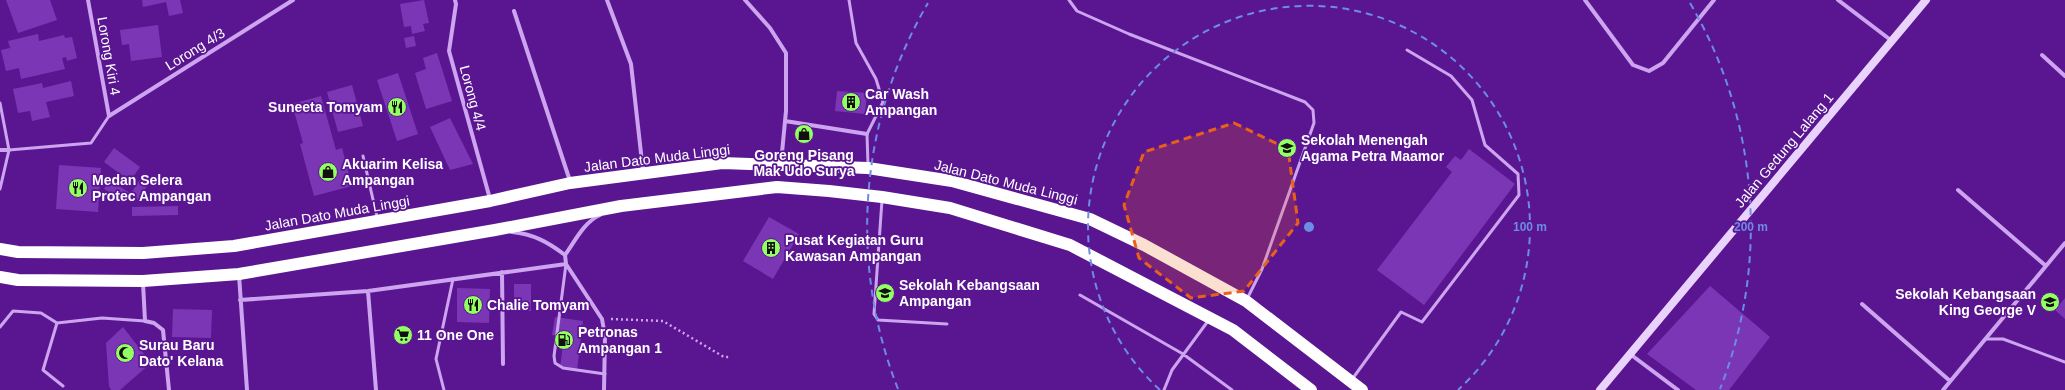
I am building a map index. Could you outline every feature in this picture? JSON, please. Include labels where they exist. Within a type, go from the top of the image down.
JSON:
[{"type":"highway","name":"Jalan Dato Muda Linggi","points":[[0,249],[18,252],[143,253],[234,246],[490,202],[570,183],[722,163],[868,168],[952,181],[1090,219],[1144,245],[1246,301],[1362,390]]},
{"type":"highway","points":[[0,277],[18,280],[143,281],[239,274],[495,230],[621,206],[777,187],[882,197],[950,208],[1070,245],[1233,330],[1312,390]]},
{"type":"street","name":"Lorong Kiri 4","points":[[88,0],[109,116]]},
{"type":"street","name":"Lorong 4/3","points":[[109,116],[293,0]]},
{"type":"street","name":"Lorong 4/4","points":[[455,0],[456,4],[449,51],[490,202]]},
{"type":"street","points":[[607,0],[630,64],[643,173]]},
{"type":"street","points":[[745,0],[770,28],[786,53],[785,120],[781,164]]},
{"type":"street","points":[[1585,0],[1633,65],[1649,71],[1663,62],[1714,0]]},
{"type":"street","points":[[1838,0],[1892,41]]},
{"type":"street","name":"Jalan Gedung Lalang 1","points":[[1600,390],[1926,0]]},
{"type":"street","points":[[514,10],[570,183]]},
{"type":"street","points":[[2042,55],[2065,76]]},
{"type":"street","points":[[785,120],[867,134]]},
{"type":"street","points":[[0,150],[9,150]]},
{"type":"street","points":[[1958,190],[2046,266]]},
{"type":"street","points":[[604,390],[606,374],[605,336],[602,319],[566,264],[565,255],[582,230],[594,218],[621,206]]},
{"type":"street","points":[[495,230],[529,234],[548,242],[565,255]]},
{"type":"street","points":[[1943,390],[2065,243]]},
{"type":"street","points":[[240,300],[368,291],[566,264]]},
{"type":"street","points":[[502,272],[503,364]]},
{"type":"street","points":[[239,274],[247,390]]},
{"type":"street","points":[[143,281],[145,321],[154,322],[163,330],[169,390]]},
{"type":"street","points":[[368,291],[376,390]]},
{"type":"street","points":[[1862,304],[1950,381]]},
{"type":"street","points":[[1630,354],[1678,390]]},
{"type":"lane","points":[[849,0],[856,44],[876,79],[883,102],[867,134],[868,168]]},
{"type":"lane","points":[[1069,0],[1077,11],[1129,34],[1304,102],[1313,110],[1314,123],[1312,130],[1262,269],[1246,301]]},
{"type":"lane","points":[[1351,381],[1401,312],[1422,322],[1519,195],[1518,174],[1485,145],[1472,100],[1451,76],[1407,50]]},
{"type":"lane","points":[[0,102],[9,150],[0,189]]},
{"type":"lane","points":[[9,150],[91,143],[109,116]]},
{"type":"lane","points":[[363,156],[378,221]]},
{"type":"lane","points":[[882,197],[874,314],[878,320],[947,324]]},
{"type":"lane","points":[[566,264],[554,356],[555,363],[563,368],[606,374]]},
{"type":"lane","points":[[444,390],[436,359],[453,279]]},
{"type":"lane","points":[[1080,296],[1183,354],[1232,390]]},
{"type":"lane","points":[[0,327],[13,311],[40,313],[57,323],[102,318],[145,321]]},
{"type":"lane","points":[[1164,390],[1172,370],[1210,318]]},
{"type":"lane","points":[[57,323],[43,370],[63,386]]},
{"type":"lane","points":[[1985,339],[2003,339],[2065,362]]},
{"type":"path","points":[[602,319],[664,321],[724,356],[731,356]]},
{"type":"highlighted area","points":[[1234,123],[1288,149],[1298,223],[1244,291],[1191,298],[1139,258],[1124,205],[1144,152]]},
{"type":"building","points":[[6,0],[50,0],[57,20],[18,33]]},
{"type":"building","points":[[142,0],[180,0],[183,13],[169,16],[166,2],[143,7]]},
{"type":"building","points":[[424,0],[429,23],[423,24],[425,31],[412,34],[411,26],[404,27],[400,4]]},
{"type":"building","points":[[158,25],[162,57],[131,61],[129,44],[122,45],[120,30]]},
{"type":"building","points":[[38,34],[39,41],[64,35],[65,38],[72,37],[77,58],[67,61],[66,57],[62,58],[65,69],[21,79],[19,68],[6,71],[1,50],[10,48],[8,41]]},
{"type":"building","points":[[414,36],[416,46],[406,48],[404,38]]},
{"type":"building","points":[[437,53],[452,101],[426,109],[415,73],[426,69],[423,58]]},
{"type":"building","name":"Suneeta Tomyam","points":[[398,73],[418,134],[397,141],[377,80]]},
{"type":"building","points":[[71,81],[74,96],[46,102],[50,117],[32,121],[30,111],[18,113],[13,89],[42,83],[43,88]]},
{"type":"building","points":[[352,85],[363,126],[338,132],[327,92]]},
{"type":"building","name":"Car Wash Ampangan","points":[[837,91],[867,93],[865,114],[835,111]]},
{"type":"building","points":[[321,96],[336,150],[342,148],[352,186],[314,196],[300,144],[303,143],[292,104]]},
{"type":"building","points":[[450,118],[473,164],[450,170],[430,127]]},
{"type":"building","name":"Goreng Pisang Mak Udo Surya","points":[[801,132],[808,134],[808,137],[801,134]]},
{"type":"building","points":[[114,148],[140,167],[130,181],[104,162]]},
{"type":"building","points":[[1469,149],[1515,184],[1424,305],[1377,270],[1452,172],[1446,167],[1455,156],[1461,160]]},
{"type":"building","name":"Medan Selera Protec Ampangan","points":[[59,165],[101,168],[98,212],[56,209]]},
{"type":"building","points":[[144,173],[152,178],[138,200],[130,195]]},
{"type":"building","points":[[109,180],[130,193],[125,202],[104,189]]},
{"type":"building","points":[[178,206],[178,215],[132,216],[132,207]]},
{"type":"building","name":"Pusat Kegiatan Guru Kawasan Ampangan","points":[[769,217],[799,234],[773,279],[743,261]]},
{"type":"building","points":[[514,284],[531,284],[531,311],[514,311]]},
{"type":"building","points":[[1710,286],[1770,337],[1729,390],[1696,390],[1647,354]]},
{"type":"building","name":"Chalie Tomyam","points":[[457,288],[490,289],[489,323],[457,322]]},
{"type":"building","points":[[2065,298],[2065,319],[2055,310]]},
{"type":"building","points":[[173,309],[212,310],[211,338],[172,337]]},
{"type":"building","points":[[555,317],[583,321],[577,370],[560,368],[564,337],[552,335]]},
{"type":"building","name":"Surau Baru Dato' Kelana","points":[[123,327],[151,363],[120,390],[111,390],[109,386],[106,343]]},
{"type":"place","name":"Car Wash Ampangan","points":[[851,102]]},
{"type":"place","name":"Suneeta Tomyam","points":[[397,107]]},
{"type":"place","name":"Goreng Pisang Mak Udo Surya","points":[[804,134]]},
{"type":"place","name":"Sekolah Menengah Agama Petra Maamor","points":[[1287,148]]},
{"type":"place","name":"Akuarim Kelisa Ampangan","points":[[328,172]]},
{"type":"place","name":"Medan Selera Protec Ampangan","points":[[78,188]]},
{"type":"place","name":"Pusat Kegiatan Guru Kawasan Ampangan","points":[[771,248]]},
{"type":"place","name":"Sekolah Kebangsaan Ampangan","points":[[885,293]]},
{"type":"place","name":"Sekolah Kebangsaan King George V","points":[[2050,302]]},
{"type":"place","name":"Chalie Tomyam","points":[[473,305]]},
{"type":"place","name":"11 One One","points":[[403,335]]},
{"type":"place","name":"Petronas Ampangan 1","points":[[564,340]]},
{"type":"place","name":"Surau Baru Dato' Kelana","points":[[125,353]]}]
